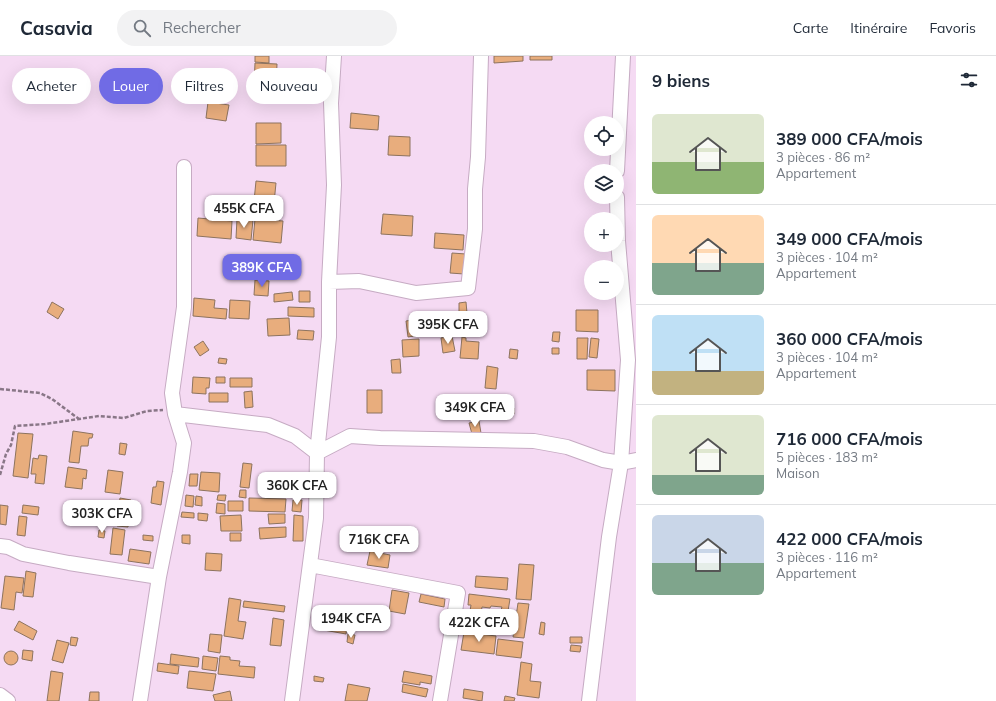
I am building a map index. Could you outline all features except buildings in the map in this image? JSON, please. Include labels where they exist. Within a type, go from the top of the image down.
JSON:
[{"type":"street","points":[[292,701],[316,518],[317,453],[329,337],[329,282],[334,185],[331,103],[334,56]]},
{"type":"street","points":[[329,282],[359,281],[416,293],[468,288],[474,229],[481,56]]},
{"type":"street","points":[[617,164],[623,56]]},
{"type":"street","points":[[140,701],[159,576],[180,472],[184,443],[175,414],[172,393],[184,307],[184,167]]},
{"type":"street","points":[[589,701],[609,537],[621,464],[628,360],[618,241],[617,204]]},
{"type":"street","points":[[175,414],[268,425],[294,436],[317,453]]},
{"type":"street","points":[[317,453],[350,436],[534,441],[567,448],[603,460],[621,464],[636,460]]},
{"type":"street","points":[[0,546],[8,547],[23,554],[96,568],[130,571],[150,576],[159,576]]},
{"type":"street","points":[[310,565],[458,593],[440,701]]},
{"type":"street","points":[[0,695],[8,701]]},
{"type":"path","points":[[0,389],[40,393],[52,399],[80,419]]},
{"type":"path","points":[[0,475],[11,445],[15,426],[99,416],[124,418],[162,410],[175,414]]}]
